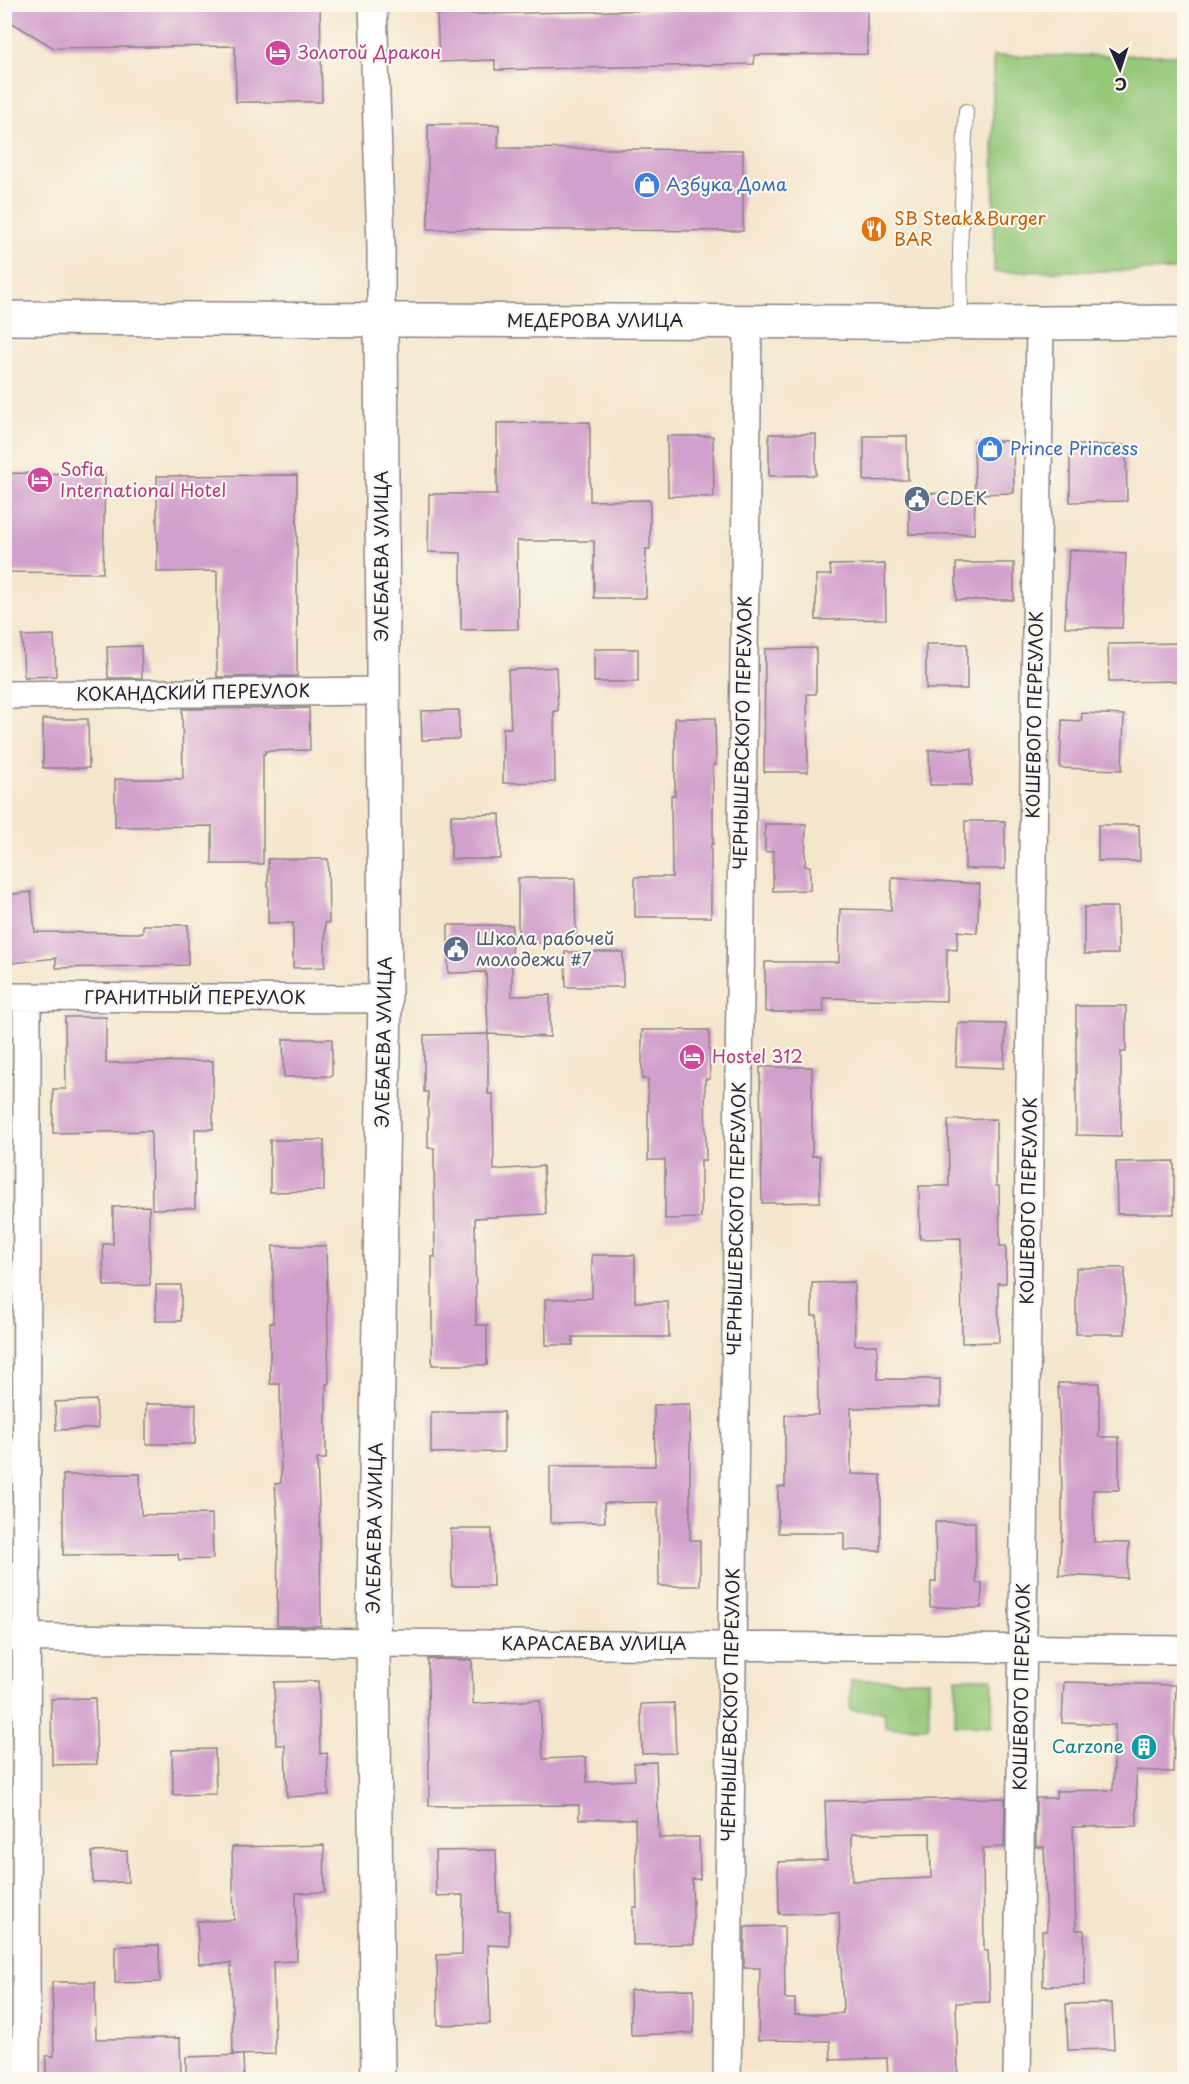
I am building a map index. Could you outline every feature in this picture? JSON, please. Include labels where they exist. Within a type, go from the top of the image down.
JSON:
[{"type":"street","name":"ЭЛЕБАЕВА УЛИЦА","points":[[373,4],[381,246],[385,999],[373,1643],[378,2079]]},
{"type":"street","name":"МЕДЕРОВА УЛИЦА","points":[[4,318],[1185,322]]},
{"type":"street","name":"ЧЕРНЫШЕВСКОГО ПЕРЕУЛОК","points":[[726,2079],[748,322]]},
{"type":"street","name":"КОШЕВОГО ПЕРЕУЛОК","points":[[1017,2079],[1040,323]]},
{"type":"street","name":"КОКАНДСКИЙ ПЕРЕУЛОК","points":[[4,695],[382,691]]},
{"type":"street","name":"ГРАНИТНЫЙ ПЕРЕУЛОК","points":[[16,997],[385,999]]},
{"type":"street","points":[[16,997],[16,1637],[26,2079]]},
{"type":"street","name":"КАРАСАЕВА УЛИЦА","points":[[16,1637],[373,1643],[1185,1650]]},
{"type":"lane","points":[[961,323],[960,250],[966,111]]},
{"type":"green space","points":[[1184,55],[1184,270],[994,272],[993,56]]},
{"type":"green space","points":[[956,1678],[993,1678],[992,1726],[955,1725]]},
{"type":"green space","points":[[851,1680],[929,1680],[929,1727],[885,1727],[884,1711],[850,1710]]},
{"type":"building","points":[[4,4],[320,4],[322,102],[236,102],[235,46],[54,48],[4,18]]},
{"type":"building","points":[[762,4],[867,4],[867,54],[754,55],[754,64],[495,70],[495,60],[439,62],[437,15],[762,8]]},
{"type":"building","points":[[428,124],[499,125],[498,148],[743,150],[743,231],[428,229]]},
{"type":"building","points":[[590,422],[590,501],[650,500],[650,549],[646,549],[646,598],[594,598],[594,541],[517,541],[518,629],[461,630],[461,553],[428,552],[429,494],[497,494],[497,423]]},
{"type":"building","points":[[769,434],[816,434],[816,475],[769,476]]},
{"type":"building","points":[[667,436],[713,436],[714,497],[668,496]]},
{"type":"building","points":[[864,436],[907,436],[908,480],[864,481]]},
{"type":"building","points":[[974,441],[1013,441],[1014,493],[975,494]]},
{"type":"building","points":[[1070,445],[1126,445],[1127,501],[1070,502]]},
{"type":"building","points":[[4,473],[105,474],[103,573],[4,572]]},
{"type":"building","points":[[297,475],[297,676],[217,677],[217,571],[157,572],[157,476]]},
{"type":"building","points":[[909,493],[975,494],[974,534],[909,534]]},
{"type":"building","points":[[1069,550],[1126,553],[1122,628],[1065,627]]},
{"type":"building","points":[[956,563],[1014,563],[1014,600],[956,600]]},
{"type":"building","points":[[885,564],[886,619],[816,620],[816,575],[831,575],[830,565]]},
{"type":"building","points":[[54,635],[56,676],[24,677],[22,636]]},
{"type":"building","points":[[1185,643],[1185,681],[1109,682],[1108,644]]},
{"type":"building","points":[[926,644],[967,644],[967,689],[926,689]]},
{"type":"building","points":[[141,646],[142,678],[108,678],[107,647]]},
{"type":"building","points":[[816,648],[816,694],[807,694],[808,772],[764,772],[765,649]]},
{"type":"building","points":[[594,649],[638,649],[638,682],[594,682]]},
{"type":"building","points":[[556,667],[558,711],[554,711],[555,782],[503,783],[503,728],[511,728],[508,670]]},
{"type":"building","points":[[309,708],[310,750],[265,751],[263,754],[263,864],[212,864],[212,826],[115,827],[115,779],[183,779],[182,709]]},
{"type":"building","points":[[459,710],[459,739],[422,740],[421,711]]},
{"type":"building","points":[[1082,713],[1124,715],[1122,770],[1060,768],[1062,720],[1081,721]]},
{"type":"building","points":[[675,718],[715,718],[716,765],[713,765],[711,917],[635,917],[635,877],[672,877],[671,795],[675,795]]},
{"type":"building","points":[[43,719],[88,719],[89,768],[43,768]]},
{"type":"building","points":[[972,749],[972,785],[930,785],[929,750]]},
{"type":"building","points":[[500,814],[501,859],[451,859],[451,815]]},
{"type":"building","points":[[965,821],[1005,821],[1005,869],[965,869]]},
{"type":"building","points":[[765,824],[806,824],[805,866],[810,866],[810,890],[773,891],[773,851],[765,852]]},
{"type":"building","points":[[1098,825],[1139,825],[1140,861],[1098,861]]},
{"type":"building","points":[[268,859],[328,859],[329,923],[325,923],[325,967],[293,968],[293,923],[268,923]]},
{"type":"building","points":[[518,878],[575,878],[576,943],[518,943]]},
{"type":"building","points":[[892,878],[980,884],[977,933],[958,931],[957,950],[947,949],[946,1001],[823,998],[824,1012],[765,1012],[765,962],[839,962],[840,909],[891,910]]},
{"type":"building","points":[[31,892],[35,932],[143,933],[143,925],[188,925],[188,965],[56,968],[56,958],[4,964],[4,895]]},
{"type":"building","points":[[1084,907],[1117,907],[1118,954],[1084,954]]},
{"type":"building","points":[[448,925],[512,925],[512,996],[550,995],[550,1037],[488,1034],[486,972],[448,973]]},
{"type":"building","points":[[565,952],[623,952],[623,987],[566,987]]},
{"type":"building","points":[[1076,1006],[1126,1006],[1126,1052],[1121,1052],[1121,1136],[1076,1135]]},
{"type":"building","points":[[65,1017],[106,1017],[106,1063],[213,1061],[213,1129],[195,1129],[195,1208],[152,1209],[151,1131],[53,1133],[53,1089],[66,1089]]},
{"type":"building","points":[[958,1023],[1006,1024],[1004,1068],[956,1066]]},
{"type":"building","points":[[642,1030],[709,1030],[710,1079],[705,1079],[706,1160],[701,1160],[701,1218],[665,1219],[665,1160],[648,1160],[648,1079],[642,1079]]},
{"type":"building","points":[[488,1034],[488,1094],[493,1094],[494,1170],[543,1166],[546,1214],[475,1218],[476,1325],[487,1325],[487,1365],[432,1365],[432,1257],[435,1257],[434,1148],[428,1148],[428,1092],[424,1092],[424,1035]]},
{"type":"building","points":[[283,1039],[332,1039],[332,1076],[284,1077]]},
{"type":"building","points":[[760,1067],[812,1067],[812,1156],[820,1156],[820,1202],[762,1203]]},
{"type":"building","points":[[996,1119],[996,1186],[999,1186],[1000,1246],[1006,1246],[1006,1283],[998,1283],[999,1342],[962,1343],[961,1238],[920,1239],[919,1186],[949,1186],[948,1120]]},
{"type":"building","points":[[270,1140],[324,1140],[324,1191],[270,1192]]},
{"type":"building","points":[[1174,1161],[1174,1214],[1117,1214],[1116,1162]]},
{"type":"building","points":[[149,1206],[150,1285],[104,1286],[103,1244],[113,1244],[113,1207]]},
{"type":"building","points":[[273,1246],[326,1246],[329,1384],[326,1384],[326,1459],[317,1459],[321,1626],[277,1626],[278,1526],[275,1484],[281,1483],[280,1384],[270,1384]]},
{"type":"building","points":[[592,1255],[635,1255],[635,1302],[668,1302],[669,1337],[573,1337],[573,1345],[546,1345],[545,1299],[592,1298]]},
{"type":"building","points":[[1076,1268],[1125,1268],[1125,1334],[1076,1334]]},
{"type":"building","points":[[854,1282],[855,1345],[877,1345],[878,1379],[940,1379],[940,1407],[851,1408],[851,1474],[881,1475],[881,1551],[844,1550],[844,1533],[778,1533],[778,1487],[785,1487],[785,1415],[818,1415],[817,1316],[812,1316],[812,1283]]},
{"type":"building","points":[[156,1285],[181,1285],[181,1321],[156,1321]]},
{"type":"building","points":[[1058,1383],[1099,1383],[1099,1437],[1119,1437],[1119,1490],[1093,1490],[1094,1542],[1129,1543],[1127,1578],[1059,1575],[1062,1490]]},
{"type":"building","points":[[96,1400],[98,1428],[56,1430],[55,1402]]},
{"type":"building","points":[[146,1404],[196,1404],[195,1444],[146,1444]]},
{"type":"building","points":[[690,1404],[690,1540],[700,1540],[700,1586],[659,1586],[658,1502],[604,1503],[605,1522],[550,1523],[550,1466],[655,1466],[654,1405]]},
{"type":"building","points":[[431,1412],[504,1412],[504,1452],[431,1453]]},
{"type":"building","points":[[140,1474],[141,1515],[212,1514],[213,1559],[179,1560],[178,1554],[63,1555],[63,1475]]},
{"type":"building","points":[[935,1522],[975,1522],[976,1583],[982,1583],[981,1608],[930,1607],[931,1582],[936,1582]]},
{"type":"building","points":[[451,1529],[492,1529],[493,1586],[452,1586]]},
{"type":"building","points":[[428,1659],[472,1660],[473,1704],[540,1700],[543,1759],[586,1757],[587,1782],[635,1780],[634,1763],[656,1762],[659,1838],[699,1837],[700,1879],[692,1879],[694,1944],[633,1945],[633,1907],[637,1907],[635,1819],[579,1819],[579,1805],[429,1806]]},
{"type":"building","points":[[318,1681],[320,1754],[327,1753],[329,1795],[287,1797],[285,1745],[276,1745],[274,1682]]},
{"type":"building","points":[[1064,1682],[1176,1685],[1173,1772],[1136,1770],[1137,1826],[1073,1827],[1076,1930],[1084,1930],[1085,1985],[1043,1986],[1042,1931],[1047,1931],[1044,1847],[1036,1847],[1036,1798],[1056,1798],[1056,1791],[1113,1790],[1115,1725],[1062,1723]]},
{"type":"building","points":[[95,1698],[97,1764],[52,1765],[51,1699]]},
{"type":"building","points":[[674,1703],[676,1753],[642,1754],[641,1704]]},
{"type":"building","points":[[215,1749],[216,1794],[173,1795],[172,1750]]},
{"type":"building","points":[[1005,1798],[1004,1847],[983,1848],[984,1951],[988,1951],[990,2002],[956,2003],[958,2077],[888,2079],[887,2058],[831,2060],[830,2041],[758,2040],[760,1968],[744,1968],[745,1927],[784,1926],[785,1999],[795,1999],[795,2015],[843,2013],[839,1912],[779,1914],[778,1862],[827,1860],[825,1801]],"holes":[[[930,1833],[931,1878],[852,1881],[852,1834]]]},
{"type":"building","points":[[324,1845],[325,1892],[296,1893],[297,1961],[273,1962],[275,2054],[233,2055],[231,1963],[199,1964],[197,1921],[234,1920],[232,1847]]},
{"type":"building","points":[[496,1850],[498,1911],[510,1911],[509,1946],[488,1945],[490,2024],[438,2025],[437,1955],[462,1954],[463,1895],[436,1896],[435,1851]]},
{"type":"building","points":[[127,1851],[128,1882],[93,1883],[92,1852]]},
{"type":"building","points":[[159,1945],[160,1982],[115,1983],[115,1946]]},
{"type":"building","points":[[52,1982],[95,1982],[96,2039],[180,2038],[181,2079],[46,2079],[46,2056],[54,2056]]},
{"type":"building","points":[[694,1989],[694,2033],[631,2035],[630,1990]]},
{"type":"building","points":[[1112,2003],[1114,2049],[1068,2050],[1066,2004]]},
{"type":"building","points":[[243,2055],[244,2079],[186,2079],[186,2057]]},
{"type":"place","name":"Золотой Дракон","points":[[278,53]]},
{"type":"place","name":"Азбука Дома","points":[[647,185]]},
{"type":"place","name":"SB Steak&Burger BAR","points":[[874,229]]},
{"type":"place","name":"Prince Princess","points":[[990,449]]},
{"type":"place","name":"Sofia International Hotel","points":[[40,480]]},
{"type":"place","name":"CDEK","points":[[917,499]]},
{"type":"place","name":"Школа рабочей молодежи #7","points":[[456,949]]},
{"type":"place","name":"Hostel 312","points":[[692,1057]]},
{"type":"place","name":"Carzone","points":[[1144,1747]]}]
